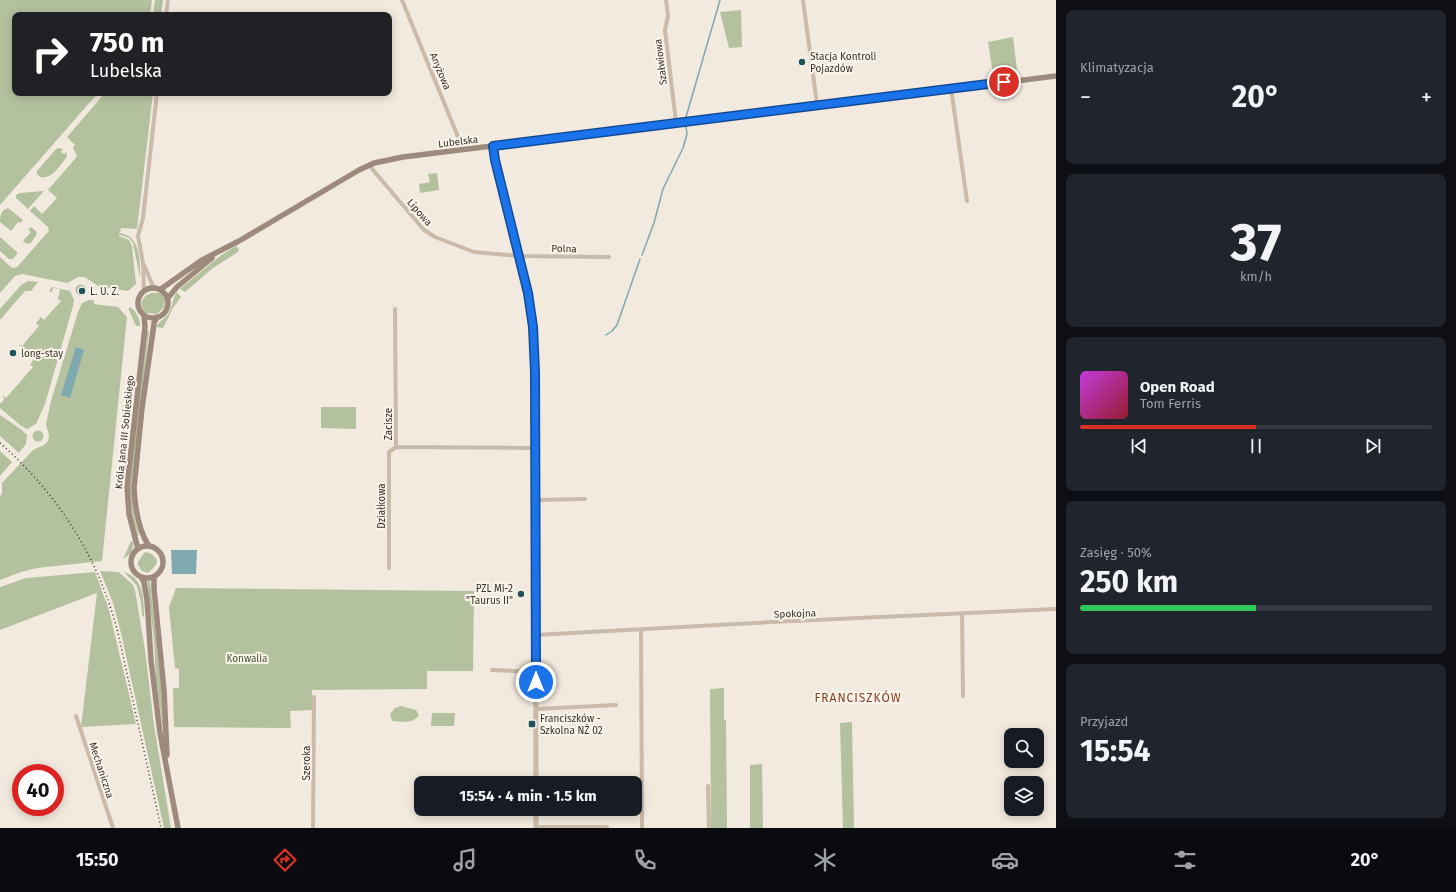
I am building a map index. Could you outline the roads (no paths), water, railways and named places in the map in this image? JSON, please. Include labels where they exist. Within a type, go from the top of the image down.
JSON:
[{"type":"main road","name":"Lubelska","points":[[168,298],[181,284],[219,253],[370,164],[396,158],[464,149],[817,104],[1056,76]]},
{"type":"main road","name":"Lubelska","points":[[158,289],[202,260],[219,253]]},
{"type":"main road","points":[[149,288],[158,289],[168,298],[167,310],[163,315],[157,317],[149,317],[144,315],[138,302],[140,296],[149,288]]},
{"type":"main road","name":"Króla Jana III Sobieskiego","points":[[138,549],[129,514],[127,486],[145,327],[144,315]]},
{"type":"main road","name":"Króla Jana III Sobieskiego","points":[[149,546],[143,536],[139,522],[134,482],[154,323],[157,317]]},
{"type":"main road","points":[[149,546],[157,550],[163,559],[162,568],[154,577],[147,579],[135,574],[131,566],[132,557],[138,549],[149,546]]},
{"type":"main road","points":[[141,577],[144,582],[151,660],[160,733],[178,828]]},
{"type":"main road","points":[[154,577],[164,690],[168,769]]},
{"type":"street","points":[[166,12],[168,0]]},
{"type":"street","name":"Anyżowa","points":[[402,0],[464,149]]},
{"type":"street","name":"Szałwiowa","points":[[666,0],[668,16],[665,30],[676,122]]},
{"type":"street","points":[[803,0],[817,104]]},
{"type":"street","points":[[951,88],[967,202]]},
{"type":"street","points":[[144,291],[143,263],[138,236],[143,218],[157,96]]},
{"type":"street","points":[[493,146],[495,160],[529,300],[533,336],[535,372],[534,500],[536,776]]},
{"type":"street","name":"Lipowa","points":[[370,164],[373,170],[421,227],[431,235],[474,252],[519,256]]},
{"type":"street","name":"Polna","points":[[519,256],[608,257]]},
{"type":"street","points":[[143,263],[152,284],[158,289]]},
{"type":"street","name":"Zacisze","points":[[396,309],[396,447],[534,448]]},
{"type":"street","name":"Działkowa","points":[[389,568],[389,452],[396,447]]},
{"type":"street","points":[[534,500],[585,500]]},
{"type":"street","name":"Spokojna","points":[[536,635],[1056,609]]},
{"type":"street","points":[[962,614],[963,696]]},
{"type":"street","points":[[641,629],[642,828]]},
{"type":"street","points":[[492,670],[536,672]]},
{"type":"street","name":"Szeroka","points":[[313,828],[314,697]]},
{"type":"street","points":[[536,709],[616,705]]},
{"type":"street","name":"Mechaniczna","points":[[76,716],[112,828]]},
{"type":"street","points":[[708,786],[709,828]]},
{"type":"street","points":[[536,816],[536,828],[607,827]]},
{"type":"water","points":[[76,347],[84,350],[70,398],[61,395]]},
{"type":"water","points":[[171,550],[197,550],[196,574],[172,574]]},
{"type":"waterway","points":[[686,117],[720,0]]},
{"type":"waterway","points":[[642,255],[654,223],[663,189],[683,148],[687,134],[686,127]]},
{"type":"waterway","points":[[606,335],[617,325],[640,259]]},
{"type":"railway","points":[[0,443],[21,463],[58,506],[88,553],[100,579],[110,605],[118,633],[161,828]]},
{"type":"place","name":"Stacja Kontroli Pojazdów","points":[[802,62]]},
{"type":"place","name":"L. U. Z.","points":[[82,291]]},
{"type":"place","name":"long-stay","points":[[13,353]]},
{"type":"place","name":"PZL Mi-2 \"Taurus II\"","points":[[521,594]]},
{"type":"place","name":"Franciszków - Szkolna NŻ 02","points":[[532,724]]},
{"type":"district","name":"FRANCISZKÓW","points":[[858,698]]},
{"type":"park label","name":"Konwalia","points":[[247,658]]}]
